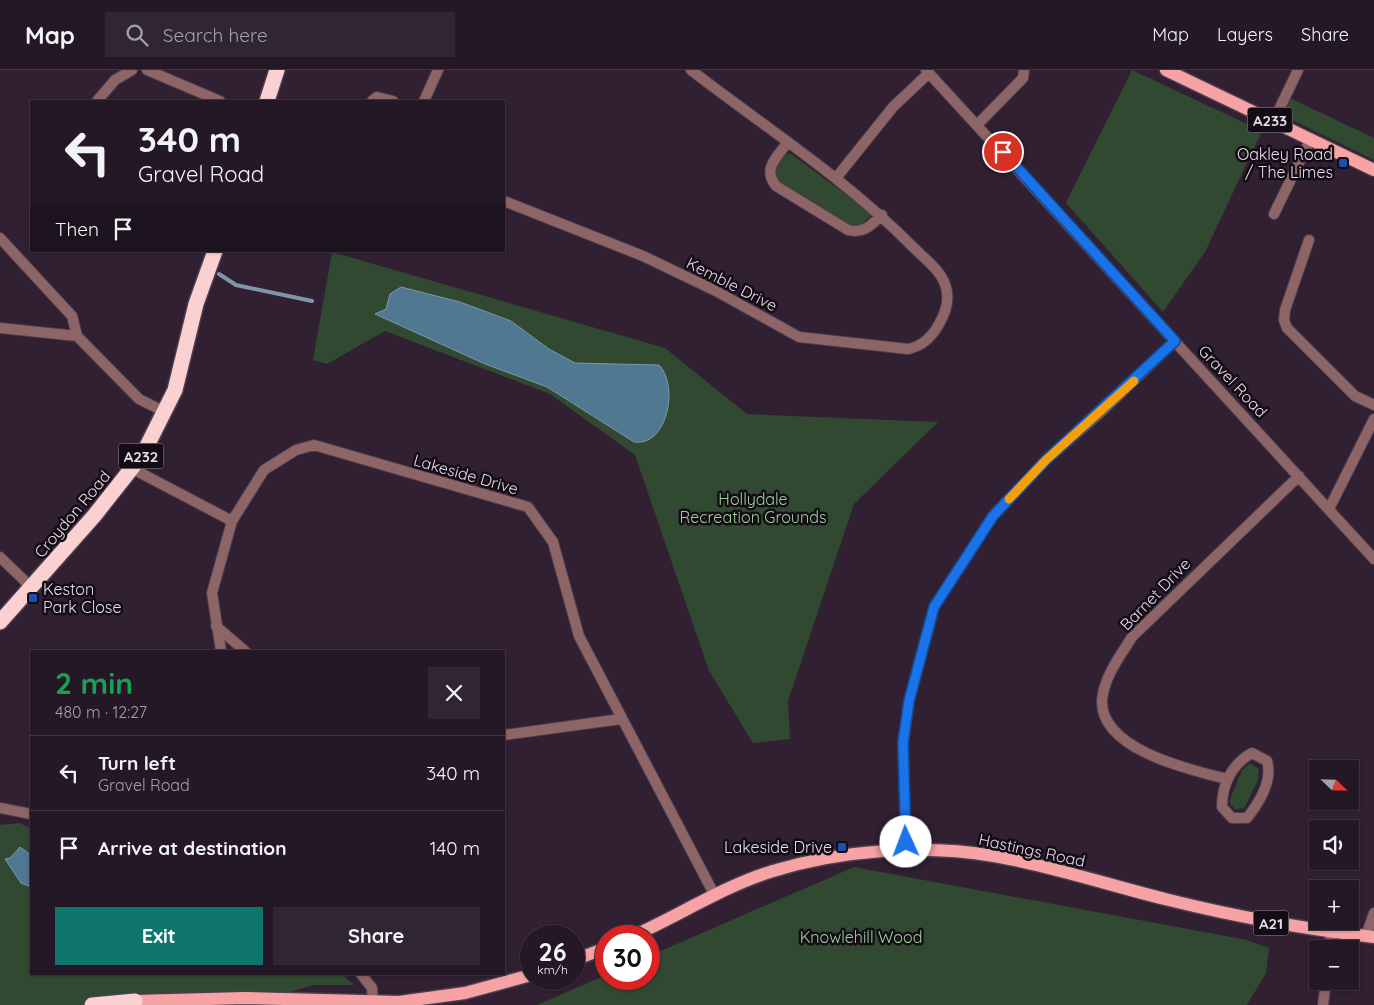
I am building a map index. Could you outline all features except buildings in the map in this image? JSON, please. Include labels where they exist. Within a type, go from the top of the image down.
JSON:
[{"type":"highway","points":[[267,100],[277,70]]},
{"type":"highway","name":"Croydon Road","points":[[0,622],[132,469],[165,412],[179,377],[196,304],[214,252]]},
{"type":"highway","points":[[92,1005],[135,1001]]},
{"type":"main road","name":"A233","points":[[1166,70],[1374,170]]},
{"type":"main road","name":"Hastings Road","points":[[656,925],[748,879],[782,868],[842,854],[949,851],[992,855],[1240,917],[1370,937]]},
{"type":"main road","points":[[135,1001],[165,1002],[246,998],[373,1003],[428,999],[464,993],[520,978]]},
{"type":"street","points":[[98,100],[115,80],[132,70]]},
{"type":"street","points":[[147,70],[218,100]]},
{"type":"street","points":[[424,100],[438,70]]},
{"type":"street","points":[[691,70],[788,142],[836,178],[882,215],[866,230],[856,232],[848,230],[776,186],[771,180],[771,166],[788,142]]},
{"type":"street","points":[[978,124],[1023,78],[1024,70]]},
{"type":"street","points":[[1273,122],[1298,70]]},
{"type":"street","points":[[836,178],[893,107],[928,72]]},
{"type":"street","name":"Gravel Road","points":[[928,72],[978,124],[1374,559]]},
{"type":"street","points":[[373,100],[377,97],[389,100]]},
{"type":"street","points":[[1274,214],[1310,140]]},
{"type":"street","name":"Kemble Drive","points":[[505,201],[643,256],[716,291],[799,336],[908,349],[916,347],[930,338],[942,319],[947,295],[942,279],[882,215]]},
{"type":"street","points":[[0,238],[72,316],[77,336],[139,399],[165,412]]},
{"type":"street","points":[[1309,240],[1285,310],[1284,320],[1287,328],[1355,396],[1374,406]]},
{"type":"street","points":[[0,328],[77,336]]},
{"type":"street","points":[[906,851],[903,743],[909,701],[934,607],[993,516],[1046,460],[1175,341]]},
{"type":"street","points":[[1329,509],[1374,419]]},
{"type":"street","name":"Lakeside Drive","points":[[221,650],[212,593],[232,521],[264,470],[296,450],[314,445],[528,507],[553,542],[579,636],[715,896]]},
{"type":"street","points":[[132,469],[232,521]]},
{"type":"street","name":"Barnet Drive","points":[[1227,779],[1180,768],[1149,754],[1119,736],[1105,718],[1103,709],[1104,688],[1116,663],[1132,637],[1299,476]]},
{"type":"street","points":[[0,557],[32,587]]},
{"type":"street","points":[[216,626],[244,650]]},
{"type":"street","points":[[505,735],[621,719]]},
{"type":"street","points":[[505,730],[515,734]]},
{"type":"street","points":[[1252,753],[1267,761],[1268,777],[1256,807],[1247,818],[1232,818],[1222,807],[1227,779],[1234,767],[1252,753]]},
{"type":"street","points":[[0,808],[30,814]]},
{"type":"street","points":[[1370,937],[1374,913]]},
{"type":"street","points":[[1330,940],[1331,931]]},
{"type":"street","points":[[362,975],[372,988],[373,1003]]},
{"type":"street","points":[[1323,1005],[1325,990]]},
{"type":"green space","points":[[1132,70],[1262,131],[1205,252],[1163,312],[1066,203]]},
{"type":"green space","points":[[1290,98],[1374,138],[1374,160],[1284,116]]},
{"type":"green space","points":[[785,154],[791,154],[871,213],[871,216],[857,228],[851,227],[777,181],[775,168]]},
{"type":"green space","name":"Hollydale Recreation Grounds","points":[[332,252],[665,348],[747,414],[938,422],[854,504],[788,701],[790,739],[753,743],[709,671],[635,455],[550,394],[385,331],[327,364],[313,360]]},
{"type":"green space","points":[[1250,763],[1259,769],[1258,780],[1245,807],[1236,810],[1230,804],[1230,799],[1242,770]]},
{"type":"green space","points":[[19,823],[30,828],[30,975],[343,975],[354,985],[313,985],[247,1005],[0,1005],[0,825]]},
{"type":"green space","name":"Knowlehill Wood","points":[[854,867],[1247,940],[1269,948],[1266,973],[1247,1005],[537,1005],[572,990],[585,990],[585,984],[595,980],[595,990],[660,990],[660,951]]},
{"type":"water","points":[[401,287],[460,302],[511,321],[549,349],[575,363],[659,365],[665,374],[669,399],[667,413],[662,425],[655,435],[646,441],[634,442],[547,387],[485,364],[375,314],[386,309],[390,294]]},
{"type":"water","points":[[20,847],[30,854],[30,887],[21,883],[5,859],[10,858]]},
{"type":"waterway","points":[[219,274],[236,285],[312,301]]},
{"type":"slow traffic","points":[[1009,499],[1046,460],[1134,381]]},
{"type":"place","name":"Oakley Road / The Limes","points":[[1343,163]]},
{"type":"place","name":"Keston Park Close","points":[[33,598]]},
{"type":"place","name":"Lakeside Drive","points":[[842,847]]},
{"type":"route","points":[[906,842],[903,743],[909,701],[934,607],[993,516],[1046,460],[1101,412],[1175,341],[1003,152]]}]
